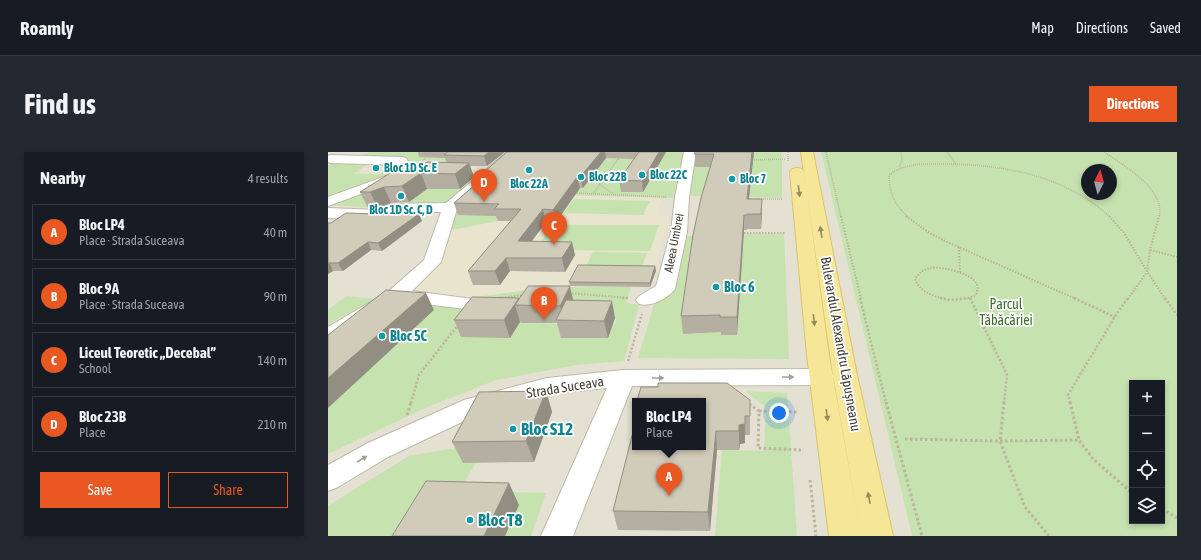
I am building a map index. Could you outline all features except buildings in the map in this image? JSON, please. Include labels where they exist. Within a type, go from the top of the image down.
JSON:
[{"type":"main road","name":"Bulevardul Alexandru Lăpușneanu","points":[[807,152],[845,375],[877,536]]},
{"type":"main road","name":"Bulevardul Alexandru Lăpușneanu","points":[[790,156],[845,536]]},
{"type":"street","points":[[329,159],[352,152]]},
{"type":"street","points":[[328,336],[396,295],[432,262],[450,207],[481,172],[514,152]]},
{"type":"street","name":"Aleea Umbrei","points":[[646,300],[665,289],[679,232],[682,197],[690,152]]},
{"type":"street","points":[[329,159],[402,160]]},
{"type":"street","points":[[328,202],[403,174]]},
{"type":"street","points":[[328,212],[382,215],[391,208],[450,207]]},
{"type":"street","points":[[396,295],[466,303]]},
{"type":"street","points":[[557,536],[625,371]]},
{"type":"street","name":"Strada Suceava","points":[[328,479],[378,450],[473,406],[548,386],[625,371],[822,377]]},
{"type":"path","points":[[402,160],[428,152]]},
{"type":"path","points":[[592,194],[623,152]]},
{"type":"path","points":[[826,152],[881,383],[922,536]]},
{"type":"path","points":[[899,168],[902,160],[900,152]]},
{"type":"path","points":[[947,152],[956,164]]},
{"type":"path","points":[[1104,152],[1137,175],[1154,192],[1160,211],[1150,250],[1147,272],[1115,317],[1068,395],[1079,440],[1093,459],[1129,491]]},
{"type":"path","points":[[748,160],[790,156]]},
{"type":"path","points":[[1115,317],[1032,278],[959,247],[923,228],[898,208],[889,192],[888,175],[895,169],[923,164],[956,164],[1004,169],[1040,177],[1066,186],[1093,202],[1118,224],[1147,272],[1177,315]]},
{"type":"path","points":[[599,184],[616,195]]},
{"type":"path","points":[[569,193],[682,197]]},
{"type":"path","points":[[742,198],[787,199]]},
{"type":"path","points":[[734,233],[788,233]]},
{"type":"path","points":[[959,247],[960,272]]},
{"type":"path","points":[[1150,250],[1177,257]]},
{"type":"path","points":[[941,268],[960,272],[974,280],[978,285],[979,290],[976,295],[970,298],[952,300],[930,295],[921,290],[916,284],[915,279],[917,274],[923,270],[941,268]]},
{"type":"path","points":[[562,293],[578,293],[646,300],[625,371]]},
{"type":"path","points":[[406,419],[419,375],[467,313],[466,303],[531,294]]},
{"type":"path","points":[[970,298],[1007,375],[1000,441],[1025,507],[1049,536]]},
{"type":"path","points":[[747,403],[759,411],[797,412]]},
{"type":"path","points":[[759,411],[758,448],[800,450]]},
{"type":"path","points":[[905,439],[1000,441],[1079,440]]},
{"type":"path","points":[[1165,511],[1177,518]]},
{"type":"shaded area","points":[[328,152],[821,152],[912,536],[328,536]]},
{"type":"shaded area","points":[[570,195],[662,197],[657,216],[670,216],[650,287],[551,287],[470,298],[411,290],[441,261],[451,230],[498,221]]},
{"type":"green space","points":[[370,152],[444,152],[470,162],[422,160],[400,174],[328,199],[328,165]],"holes":[[[371,162],[398,163],[380,174],[353,174]]]},
{"type":"green space","points":[[639,152],[621,192],[643,192],[662,159],[661,152],[685,152],[673,198],[523,194],[498,221],[451,230],[454,208],[550,161]]},
{"type":"green space","points":[[732,152],[782,152],[782,198],[692,196],[684,193],[694,167],[715,167],[749,193],[752,169],[728,168]]},
{"type":"green space","name":"Parcul Tăbăcăriei","points":[[821,152],[1177,152],[1177,536],[912,536]]},
{"type":"green space","points":[[429,173],[485,174],[448,205],[406,204],[427,189],[444,189]]},
{"type":"green space","points":[[386,182],[371,207],[328,205]]},
{"type":"green space","points":[[574,199],[650,201],[643,215],[563,213]]},
{"type":"green space","points":[[552,225],[659,225],[650,251],[567,250],[537,247]]},
{"type":"green space","points":[[745,234],[784,234],[789,359],[638,358],[655,301],[683,236],[699,236],[683,333],[698,334],[701,328],[737,335],[743,237]]},
{"type":"green space","points":[[593,252],[647,253],[642,266],[586,266]]},
{"type":"green space","points":[[551,287],[631,287],[626,303],[639,305],[624,361],[576,365],[496,380],[425,408],[328,454],[328,408],[397,298],[462,306],[470,298]],"holes":[[[567,309],[563,318],[617,319],[614,325],[513,323]]]},
{"type":"green space","points":[[346,296],[375,299],[328,324],[328,310]]},
{"type":"green space","points":[[328,324],[337,326],[328,332]]},
{"type":"green space","points":[[745,391],[787,393],[797,536],[715,536],[722,450],[764,451],[766,407]]},
{"type":"green space","points":[[472,445],[476,463],[452,502],[419,536],[328,536],[328,506],[334,502],[409,456]]},
{"type":"green space","points":[[475,491],[546,493],[531,536],[505,536]]},
{"type":"place","name":"Bloc 1D Sc. E","points":[[376,168]]},
{"type":"place","name":"Bloc 22A","points":[[529,170]]},
{"type":"place","name":"Bloc 22C","points":[[642,175]]},
{"type":"place","name":"Bloc 22B","points":[[581,177]]},
{"type":"place","name":"Bloc 7","points":[[732,179]]},
{"type":"place","name":"Bloc 1D Sc. C, D","points":[[401,196]]},
{"type":"place","name":"Bloc 23B","points":[[484,202]]},
{"type":"place","name":"Liceul Teoretic „Decebal”","points":[[554,245]]},
{"type":"place","name":"Bloc 6","points":[[716,287]]},
{"type":"place","name":"Bloc 9A","points":[[544,320]]},
{"type":"place","name":"Bloc 5C","points":[[382,336]]},
{"type":"place","name":"Bloc S12","points":[[513,429]]},
{"type":"place","name":"Bloc LP4","points":[[669,496]]},
{"type":"place","name":"Bloc T8","points":[[470,520]]}]
